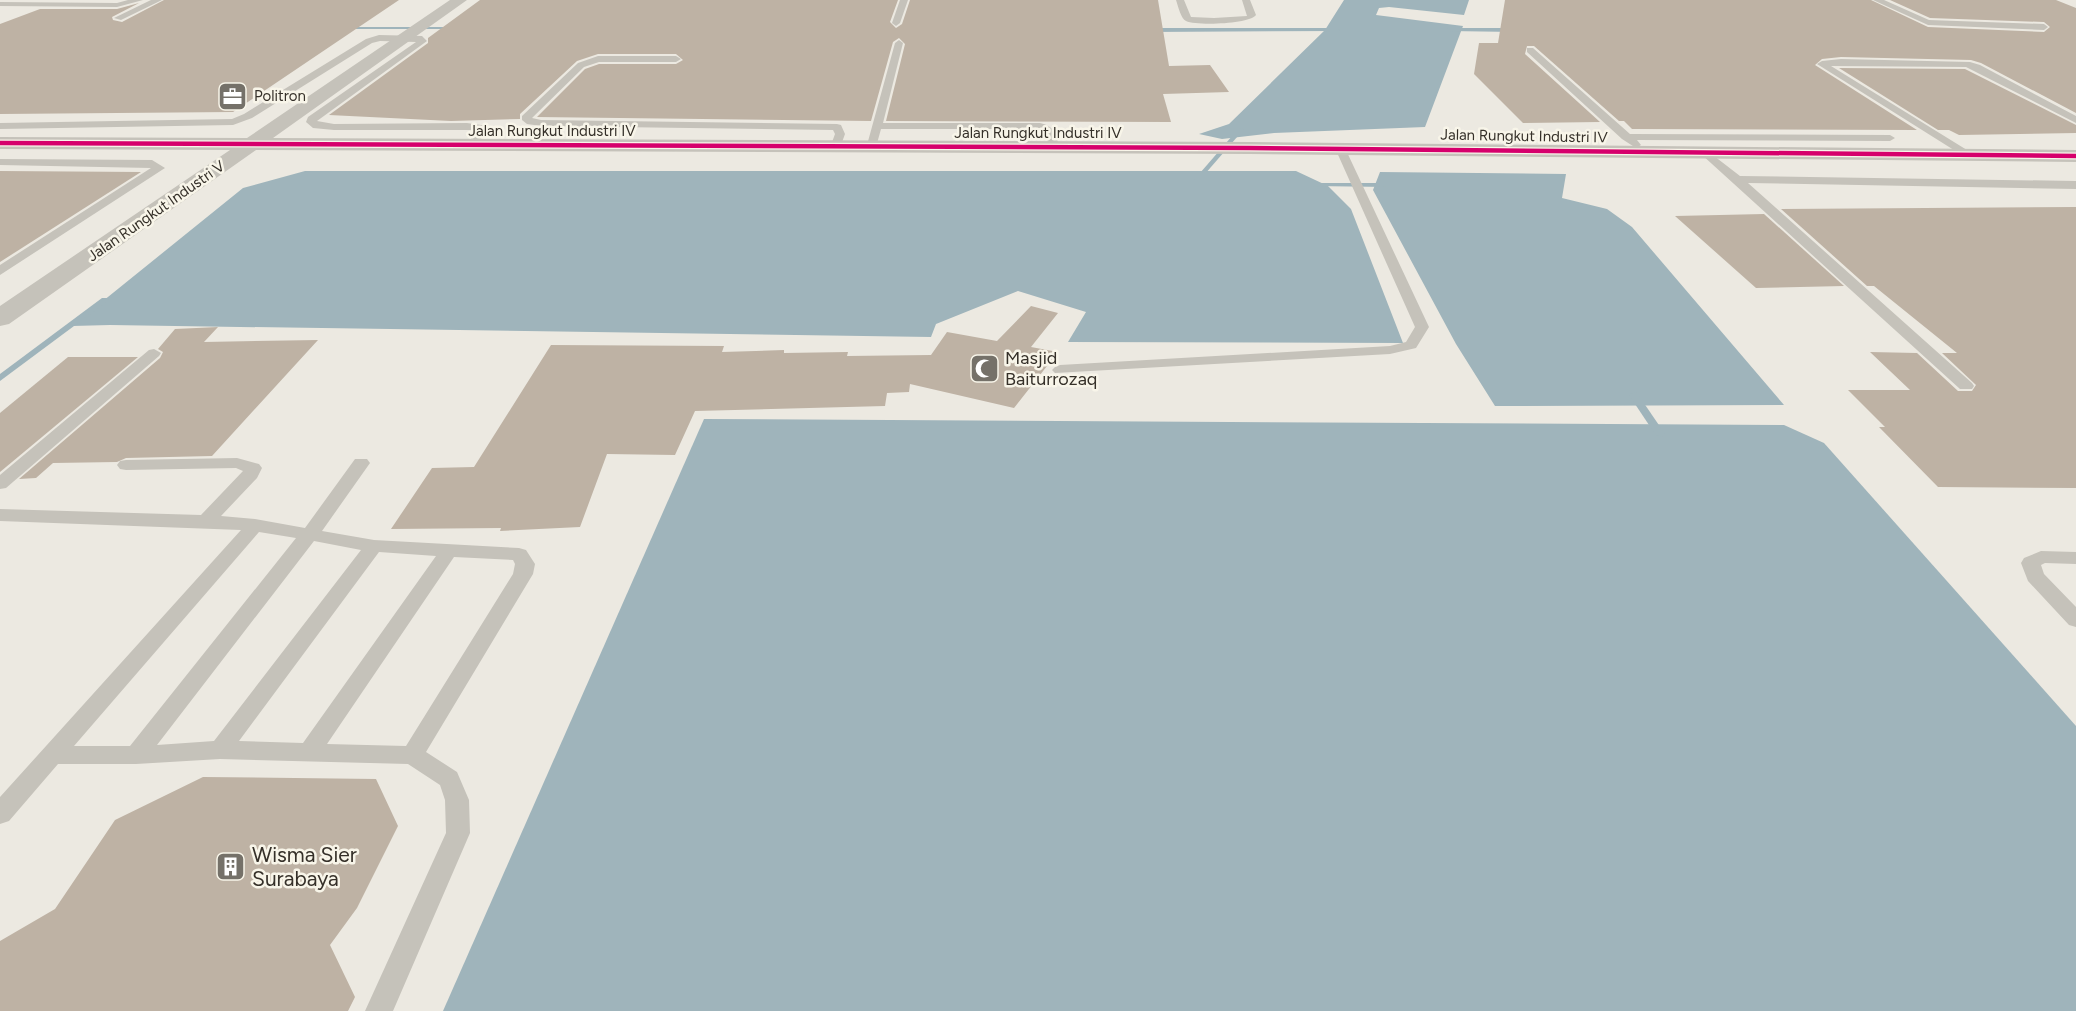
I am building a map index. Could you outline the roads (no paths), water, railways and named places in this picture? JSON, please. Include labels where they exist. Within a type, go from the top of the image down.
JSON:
[{"type":"street","name":"Jalan Rungkut Industri V","points":[[0,318],[460,0]]},
{"type":"street","name":"Jalan Rungkut Industri IV","points":[[0,143],[836,145],[874,136],[1053,146],[2076,156]]},
{"type":"lane","points":[[0,4],[117,5],[139,0]]},
{"type":"lane","points":[[118,18],[158,0]]},
{"type":"lane","points":[[896,23],[904,0]]},
{"type":"lane","points":[[1180,0],[1188,19],[1214,21],[1250,18],[1252,15],[1246,0]]},
{"type":"lane","points":[[1877,0],[1928,22],[2044,27]]},
{"type":"lane","points":[[0,126],[234,122],[267,105],[369,41],[409,36],[423,40],[312,119],[311,122],[317,126],[334,127],[467,126],[484,128],[472,144]]},
{"type":"lane","points":[[874,136],[898,43]]},
{"type":"lane","points":[[1530,50],[1642,151]]},
{"type":"lane","points":[[676,59],[598,59],[581,64],[526,118],[531,122],[541,123],[837,127],[840,134],[836,145]]},
{"type":"lane","points":[[1969,155],[1822,64],[1841,62],[1967,64],[1977,67],[2076,120]]},
{"type":"lane","points":[[1626,137],[1890,138]]},
{"type":"lane","points":[[1060,369],[1407,348],[1415,344],[1422,327],[1340,148]]},
{"type":"lane","points":[[1705,152],[1966,386]]},
{"type":"lane","points":[[0,162],[152,163],[159,168],[0,271]]},
{"type":"lane","points":[[1737,179],[2076,185]]},
{"type":"lane","points":[[0,484],[154,353]]},
{"type":"lane","points":[[136,755],[309,535],[362,462]]},
{"type":"lane","points":[[126,465],[237,463],[253,468],[251,474],[206,521]]},
{"type":"lane","points":[[0,515],[206,521],[255,525],[374,546],[519,554],[525,564],[523,574],[411,755]]},
{"type":"lane","points":[[0,814],[255,525]]},
{"type":"lane","points":[[220,750],[374,546]]},
{"type":"lane","points":[[309,752],[450,549]]},
{"type":"lane","points":[[2076,558],[2041,557],[2031,563],[2035,576],[2076,620]]},
{"type":"lane","points":[[51,754],[136,755],[220,750],[411,755],[449,779],[457,800],[458,833],[379,1011]]},
{"type":"water","points":[[1344,0],[1469,0],[1464,15],[1389,7],[1379,8],[1376,15],[1463,26],[1425,127],[1274,133],[1222,139],[1199,134],[1229,124],[1325,30]]},
{"type":"water","points":[[305,171],[1296,171],[1328,186],[1351,209],[1403,343],[1068,342],[1086,312],[1018,291],[936,324],[931,337],[72,326],[243,188]]},
{"type":"water","points":[[1380,172],[1566,174],[1562,198],[1607,209],[1632,227],[1784,405],[1495,406],[1456,344],[1373,190]]},
{"type":"water","points":[[704,419],[1784,425],[1824,443],[2076,726],[2076,1011],[443,1011]]},
{"type":"waterway","points":[[342,28],[456,28]]},
{"type":"waterway","points":[[1449,29],[1515,30]]},
{"type":"waterway","points":[[1149,30],[1338,30]]},
{"type":"waterway","points":[[1196,181],[1241,129]]},
{"type":"waterway","points":[[1312,184],[1389,185]]},
{"type":"waterway","points":[[0,378],[105,300]]},
{"type":"waterway","points":[[1634,395],[1660,434]]},
{"type":"place","name":"Politron","points":[[233,96]]},
{"type":"place","name":"Masjid Baiturrozaq","points":[[984,368]]},
{"type":"place","name":"Wisma Sier Surabaya","points":[[231,867]]}]
